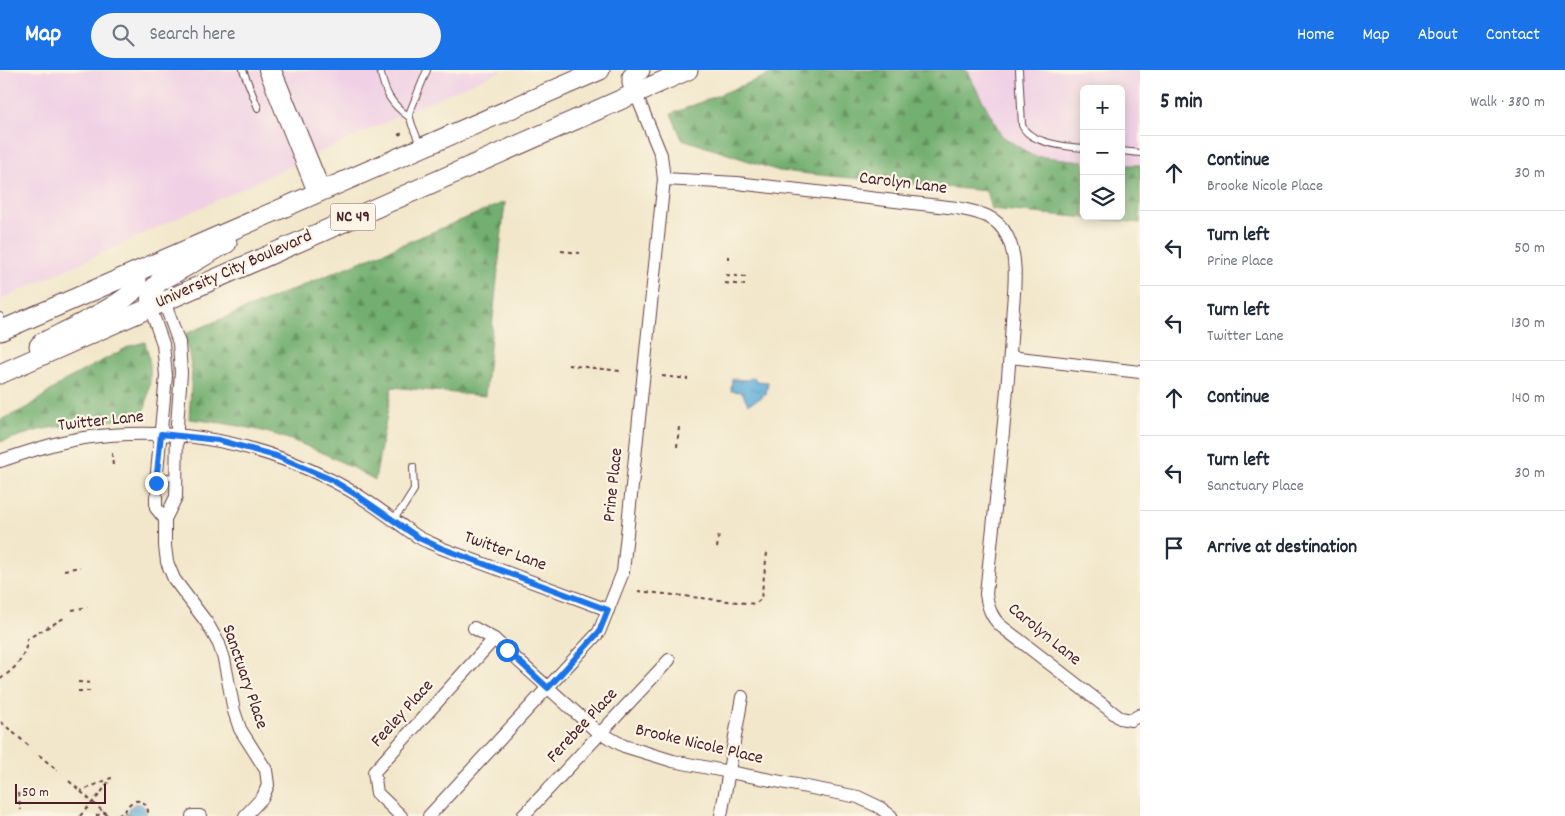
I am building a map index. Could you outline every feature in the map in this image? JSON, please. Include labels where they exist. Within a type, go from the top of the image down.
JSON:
[{"type":"main road","name":"University City Boulevard","points":[[2,325],[136,272],[600,70]]},
{"type":"main road","points":[[636,94],[632,77],[640,70]]},
{"type":"main road","name":"University City Boulevard","points":[[8,370],[688,70]]},
{"type":"main road","points":[[157,304],[151,291],[159,282],[239,236],[275,211]]},
{"type":"main road","points":[[8,370],[42,343],[132,294],[137,285],[136,272]]},
{"type":"street","points":[[265,70],[320,192]]},
{"type":"street","points":[[275,70],[320,192]]},
{"type":"street","name":"Prine Place","points":[[429,816],[599,632],[623,572],[664,179],[661,155],[636,94]]},
{"type":"street","name":"Carolyn Lane","points":[[664,179],[737,183],[928,205],[979,212],[997,222],[1009,238],[1015,267],[1010,357],[986,594],[988,605],[992,616],[1001,626],[1120,718],[1131,720],[1140,715]]},
{"type":"street","name":"Sanctuary Place","points":[[157,304],[166,376],[156,485],[156,508],[165,519]]},
{"type":"street","name":"Sanctuary Place","points":[[157,304],[178,343],[181,374],[177,435],[176,497],[165,519],[167,562],[174,579],[207,623],[219,644],[234,711],[240,728],[266,770],[268,786],[263,797],[245,816]]},
{"type":"street","points":[[1010,357],[1140,372]]},
{"type":"street","name":"Twitter Lane","points":[[0,461],[83,438],[161,434],[218,440],[276,456],[332,480],[419,538],[441,548],[608,610]]},
{"type":"street","name":"Brooke Nicole Place","points":[[474,628],[494,640],[594,729],[624,746],[672,761],[858,797],[891,816]]},
{"type":"street","name":"Feeley Place","points":[[401,816],[377,792],[374,772],[494,640]]},
{"type":"street","name":"Ferebee Place","points":[[523,816],[669,660]]},
{"type":"street","points":[[721,816],[742,697]]},
{"type":"street","points":[[192,816],[200,816]]},
{"type":"lane","points":[[242,70],[258,108]]},
{"type":"lane","points":[[380,70],[387,95],[393,104],[409,117],[421,148]]},
{"type":"lane","points":[[409,117],[427,70]]},
{"type":"lane","points":[[1019,70],[1022,125],[1025,131],[1046,142],[1080,147]]},
{"type":"lane","points":[[1125,151],[1140,153]]},
{"type":"lane","points":[[393,519],[414,490],[413,467]]},
{"type":"lane","points":[[156,485],[176,478]]},
{"type":"path","points":[[561,251],[580,253]]},
{"type":"path","points":[[726,275],[746,277]]},
{"type":"path","points":[[725,283],[745,285]]},
{"type":"path","points":[[568,365],[620,372]]},
{"type":"path","points":[[662,376],[688,379]]},
{"type":"path","points":[[678,447],[679,427]]},
{"type":"path","points":[[112,454],[113,467]]},
{"type":"path","points":[[717,548],[718,534]]},
{"type":"path","points":[[638,591],[755,604],[761,599],[767,553]]},
{"type":"path","points":[[64,570],[80,567]]},
{"type":"path","points":[[72,610],[88,607]]},
{"type":"path","points":[[0,679],[18,665],[26,650],[26,639],[66,617]]},
{"type":"path","points":[[78,682],[94,683]]},
{"type":"path","points":[[78,690],[94,691]]},
{"type":"path","points":[[1,722],[29,746]]},
{"type":"path","points":[[40,755],[58,771]]},
{"type":"path","points":[[80,791],[109,777],[111,778],[80,816]]},
{"type":"path","points":[[69,781],[108,816]]},
{"type":"path","points":[[18,792],[21,810]]},
{"type":"path","points":[[119,816],[125,812],[128,805],[138,801],[146,805],[149,810],[148,816]]},
{"type":"path","points":[[96,816],[105,812]]},
{"type":"path","points":[[103,816],[105,812]]},
{"type":"shaded area","points":[[0,70],[503,70],[438,98],[0,300]]},
{"type":"shaded area","points":[[966,70],[1140,70],[1140,223],[1125,202],[1125,85],[1080,85],[1080,161],[1033,156],[1002,136]]},
{"type":"green space","points":[[781,70],[966,70],[1002,136],[1033,156],[1080,161],[1080,217],[991,209],[986,191],[779,171],[682,139],[671,114]]},
{"type":"green space","points":[[1125,165],[1140,165],[1140,223],[1108,220],[1125,220]]},
{"type":"green space","points":[[505,202],[485,396],[392,387],[375,480],[326,454],[286,438],[242,427],[189,419],[192,371],[185,334]]},
{"type":"green space","points":[[145,342],[150,378],[144,415],[138,419],[89,422],[43,429],[0,442],[0,420],[27,408],[64,381],[130,346]]},
{"type":"water","points":[[754,377],[756,381],[768,382],[766,394],[762,394],[763,397],[748,404],[742,392],[731,391],[732,379],[747,380]]},
{"type":"water","points":[[140,804],[144,807],[146,816],[122,816],[128,814],[130,807]]},
{"type":"route","points":[[156,483],[161,434],[218,440],[248,447],[276,456],[332,480],[419,538],[441,548],[608,610],[599,632],[548,688],[507,650]]}]
